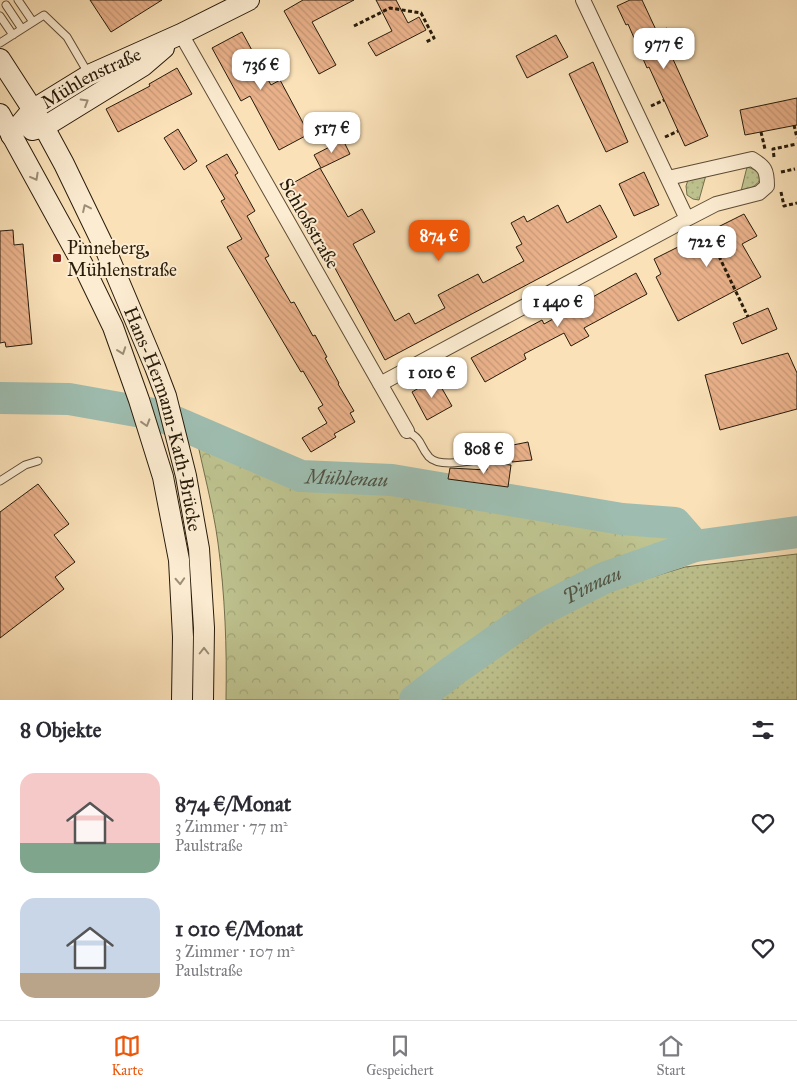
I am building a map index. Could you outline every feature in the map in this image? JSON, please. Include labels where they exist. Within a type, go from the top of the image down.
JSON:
[{"type":"main road","name":"Mühlenstraße","points":[[6,138],[32,110],[89,75],[181,34],[249,0]]},
{"type":"main road","name":"Mühlenstraße","points":[[6,138],[44,127],[143,66],[181,34]]},
{"type":"main road","name":"Hans-Hermann-Kath-Brücke","points":[[0,59],[44,127],[64,164],[107,253],[166,396],[186,476],[199,549],[204,628],[203,700]]},
{"type":"main road","name":"Hans-Hermann-Kath-Brücke","points":[[0,114],[6,138],[83,265],[113,326],[163,478],[179,560],[183,637],[182,700]]},
{"type":"street","points":[[583,0],[668,178],[692,216]]},
{"type":"street","name":"Schloßstraße","points":[[181,34],[407,431]]},
{"type":"street","points":[[380,384],[692,216],[716,204],[759,193],[767,186],[767,175],[763,166],[752,159],[668,178]]},
{"type":"lane","points":[[18,0],[33,22]]},
{"type":"lane","points":[[6,5],[22,29]]},
{"type":"lane","points":[[0,43],[44,15],[67,37],[89,75]]},
{"type":"lane","points":[[0,16],[13,35]]},
{"type":"lane","points":[[407,431],[418,438],[430,458],[442,463],[500,456]]},
{"type":"lane","points":[[0,481],[25,465],[38,461]]},
{"type":"path","points":[[354,26],[389,6],[421,13],[434,38],[426,42]]},
{"type":"path","points":[[794,125],[797,138]]},
{"type":"path","points":[[761,132],[765,150],[773,149]]},
{"type":"path","points":[[777,173],[795,169]]},
{"type":"path","points":[[692,216],[748,317]]},
{"type":"green space","points":[[747,167],[759,173],[760,177],[757,184],[741,191]]},
{"type":"green space","points":[[706,175],[699,200],[687,195],[686,186],[688,180]]},
{"type":"green space","points":[[195,430],[301,476],[392,480],[622,519],[675,523],[695,546],[604,578],[537,612],[400,700],[226,700],[225,621],[218,543]]},
{"type":"green space","points":[[797,554],[797,700],[400,700],[537,612],[685,567]]},
{"type":"building","points":[[90,0],[162,0],[111,32]]},
{"type":"building","points":[[303,0],[354,0],[312,22],[336,65],[319,74],[284,11]]},
{"type":"building","points":[[376,0],[396,0],[408,23],[419,17],[426,30],[376,56],[368,43],[392,31]]},
{"type":"building","points":[[630,0],[642,0],[657,32],[667,28],[678,54],[672,57],[708,136],[685,146],[649,67],[647,68],[628,24],[626,25],[617,6]]},
{"type":"building","points":[[242,32],[271,85],[280,80],[309,134],[279,150],[250,96],[241,101],[212,48]]},
{"type":"building","points":[[556,35],[568,57],[527,78],[516,56]]},
{"type":"building","points":[[593,62],[628,142],[606,152],[569,74]]},
{"type":"building","points":[[177,68],[192,94],[118,132],[106,109],[150,86],[149,84]]},
{"type":"building","points":[[797,98],[797,125],[745,135],[740,110]]},
{"type":"building","points":[[178,129],[197,161],[184,170],[164,138]]},
{"type":"building","points":[[343,140],[350,154],[321,168],[314,155]]},
{"type":"building","points":[[227,154],[238,173],[235,175],[255,211],[247,216],[269,256],[265,258],[291,303],[294,302],[313,336],[315,335],[327,357],[325,358],[338,384],[354,411],[350,413],[355,422],[334,434],[336,437],[311,452],[302,438],[327,423],[318,408],[323,405],[303,371],[301,372],[227,247],[242,239],[221,201],[225,199],[206,166]]},
{"type":"building","points":[[320,168],[348,217],[362,209],[375,232],[353,244],[395,321],[409,313],[415,324],[445,308],[438,295],[478,274],[483,283],[524,261],[516,247],[522,244],[511,223],[524,216],[527,222],[558,205],[567,223],[600,205],[617,237],[385,360],[317,235],[313,237],[284,188]]},
{"type":"building","points":[[644,172],[659,205],[634,216],[619,184]]},
{"type":"building","points":[[744,214],[757,236],[742,244],[761,277],[678,321],[656,277],[661,274],[654,259]]},
{"type":"building","points":[[13,230],[14,245],[23,244],[32,344],[6,347],[5,342],[0,343],[0,231]]},
{"type":"building","points":[[636,273],[647,294],[584,328],[589,336],[571,346],[564,333],[524,354],[526,359],[485,382],[471,358],[542,320],[544,324]]},
{"type":"building","points":[[768,308],[777,329],[742,344],[733,323]]},
{"type":"building","points":[[788,353],[797,373],[797,409],[720,430],[705,375]]},
{"type":"building","points":[[436,378],[452,406],[427,420],[412,392]]},
{"type":"building","points":[[528,442],[532,460],[512,462],[508,446]]},
{"type":"building","points":[[487,464],[511,465],[508,487],[448,479],[450,468],[487,470]]},
{"type":"building","points":[[38,484],[69,524],[54,535],[75,562],[55,577],[64,589],[0,638],[0,512]]},
{"type":"waterway","name":"Mühlenau","points":[[0,398],[69,399],[159,415],[301,476],[392,480],[622,519],[675,523],[695,546]]},
{"type":"waterway","name":"Pinnau","points":[[415,700],[454,670],[537,612],[604,578],[695,546],[797,532]]},
{"type":"place","name":"Pinneberg, Mühlenstraße","points":[[57,258]]}]
